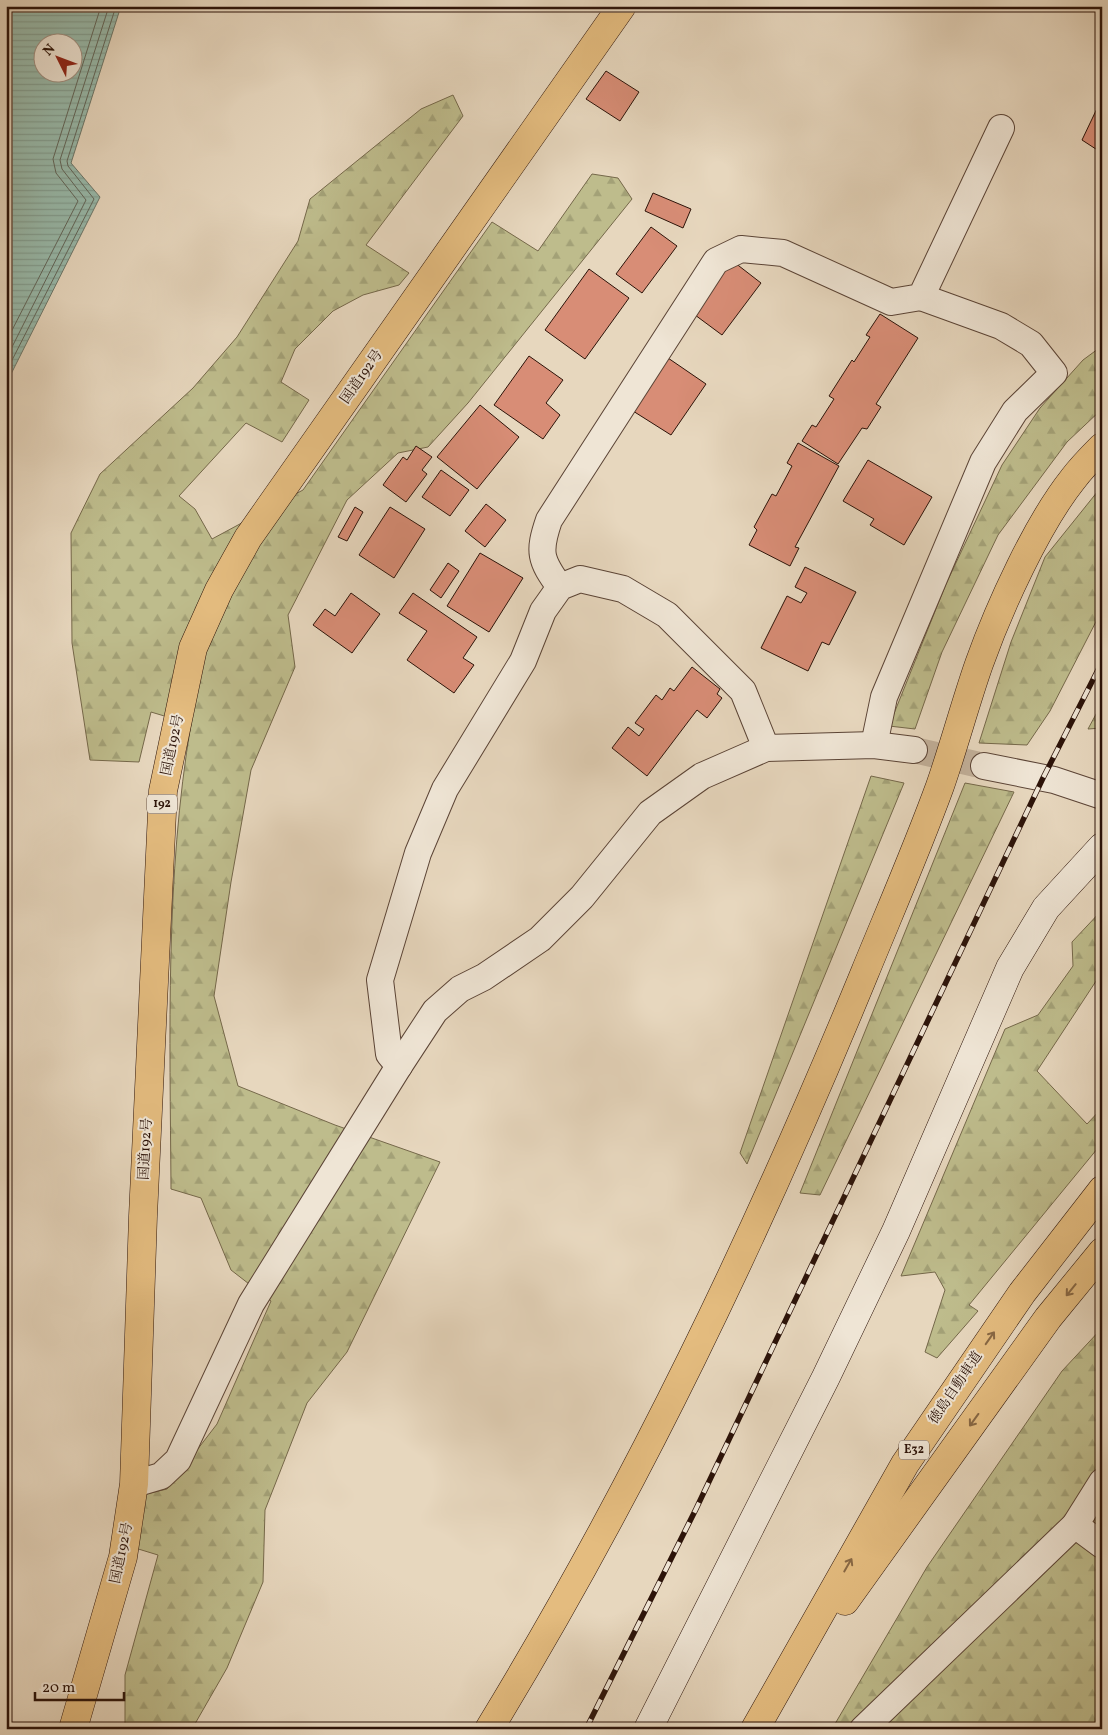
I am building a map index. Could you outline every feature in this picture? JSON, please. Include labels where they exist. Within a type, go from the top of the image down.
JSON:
[{"type":"highway","name":"国道192号","points":[[73,1729],[123,1557],[134,1484],[143,1216],[163,791],[193,648],[219,590],[248,538],[622,6]]},
{"type":"highway","points":[[489,1729],[553,1623],[636,1472],[716,1310],[809,1108],[885,923],[940,787],[981,660],[1010,591],[1040,529],[1072,480],[1102,447]]},
{"type":"highway","name":"徳島自動車道","points":[[755,1729],[905,1464],[1022,1293],[1102,1190]]},
{"type":"highway","name":"徳島自動車道","points":[[755,1729],[1048,1318],[1102,1252]]},
{"type":"street","points":[[921,297],[1001,128]]},
{"type":"street","points":[[560,587],[545,566],[541,543],[549,520],[716,261],[741,249],[783,253],[891,302],[921,297],[1001,326],[1031,344],[1054,374],[1015,412],[983,462],[884,697],[874,745]]},
{"type":"street","points":[[399,1066],[389,1054],[380,980],[418,853],[445,790],[523,661],[543,611],[560,587],[580,579],[623,589],[667,615],[743,691],[766,748]]},
{"type":"street","points":[[134,1484],[161,1476],[178,1460],[251,1304],[435,1011],[460,989],[484,977],[540,938],[582,898],[650,813],[702,776],[766,748],[874,745],[914,750]]},
{"type":"street","points":[[984,766],[1054,780],[1102,796]]},
{"type":"street","points":[[648,1729],[826,1377],[896,1231],[1010,968],[1046,908],[1102,846]]},
{"type":"street","points":[[863,1729],[1075,1525],[1102,1482]]},
{"type":"street","points":[[1075,1525],[1102,1545]]},
{"type":"green space","points":[[453,95],[463,116],[366,245],[409,273],[399,285],[363,295],[333,311],[295,349],[281,382],[309,400],[282,442],[246,423],[179,496],[195,509],[212,539],[303,490],[492,222],[538,251],[592,174],[618,178],[632,199],[468,403],[428,447],[398,453],[347,500],[288,615],[295,667],[251,770],[231,882],[214,996],[238,1086],[335,1125],[440,1162],[347,1352],[307,1403],[265,1510],[263,1582],[227,1668],[192,1729],[125,1729],[125,1675],[158,1555],[135,1548],[142,1495],[167,1489],[217,1424],[271,1301],[231,1270],[201,1198],[171,1189],[170,1014],[173,898],[183,782],[191,724],[151,712],[139,762],[90,760],[72,643],[71,533],[100,474],[193,388],[237,337],[298,241],[310,199],[421,109]]},
{"type":"green space","points":[[1102,346],[1102,409],[1067,442],[998,535],[942,652],[915,729],[889,726],[946,584],[1002,465],[1040,408],[1083,360]]},
{"type":"green space","points":[[1102,486],[1102,610],[1050,711],[1027,745],[979,743],[1011,642],[1045,557]]},
{"type":"green space","points":[[1102,703],[1102,728],[1088,729]]},
{"type":"green space","points":[[871,776],[904,783],[747,1164],[740,1153]]},
{"type":"green space","points":[[965,783],[1014,792],[820,1195],[800,1193]]},
{"type":"green space","points":[[1102,910],[1102,972],[1037,1071],[1087,1124],[1102,1108],[1102,1143],[969,1305],[978,1311],[937,1358],[925,1352],[945,1290],[935,1272],[901,1276],[1005,1029],[1038,1015],[1073,966],[1072,942]]},
{"type":"green space","points":[[1102,1328],[1102,1729],[832,1729],[927,1567],[1062,1371]]},
{"type":"water","points":[[6,6],[121,6],[71,163],[100,197],[6,384]]},
{"type":"building","points":[[606,71],[639,92],[620,121],[586,99]]},
{"type":"building","points":[[1102,98],[1102,153],[1082,140]]},
{"type":"building","points":[[653,193],[691,209],[683,228],[645,211]]},
{"type":"building","points":[[651,227],[677,246],[642,293],[616,274]]},
{"type":"building","points":[[730,259],[761,283],[722,335],[691,312]]},
{"type":"building","points":[[589,269],[629,298],[585,359],[545,330]]},
{"type":"building","points":[[880,314],[918,338],[876,404],[881,407],[867,429],[862,428],[838,464],[802,441],[812,425],[816,427],[834,399],[829,396],[852,360],[854,362],[870,337],[866,335]]},
{"type":"building","points":[[529,356],[563,380],[546,403],[560,415],[543,439],[494,405]]},
{"type":"building","points":[[668,358],[706,384],[671,435],[633,411]]},
{"type":"building","points":[[480,405],[519,437],[477,489],[437,457]]},
{"type":"building","points":[[798,443],[839,466],[795,547],[799,548],[790,566],[749,545],[757,530],[754,527],[772,494],[776,496],[792,466],[787,463]]},
{"type":"building","points":[[416,446],[432,457],[422,470],[427,474],[406,502],[383,485],[403,457],[407,460]]},
{"type":"building","points":[[868,460],[932,497],[904,545],[870,525],[874,519],[843,501]]},
{"type":"building","points":[[441,470],[469,490],[450,516],[422,497]]},
{"type":"building","points":[[486,504],[506,520],[485,547],[465,531]]},
{"type":"building","points":[[355,507],[363,512],[347,541],[338,537]]},
{"type":"building","points":[[390,507],[425,529],[394,578],[359,555]]},
{"type":"building","points":[[480,553],[523,578],[489,632],[447,606]]},
{"type":"building","points":[[448,563],[459,571],[441,598],[430,590]]},
{"type":"building","points":[[805,567],[856,592],[829,645],[822,642],[808,671],[761,648],[787,596],[801,603],[807,593],[795,587]]},
{"type":"building","points":[[351,593],[380,614],[352,653],[313,625],[325,609],[335,616]]},
{"type":"building","points":[[413,593],[477,637],[463,658],[474,665],[454,693],[407,660],[427,631],[399,613]]},
{"type":"building","points":[[692,667],[720,689],[717,694],[722,698],[707,718],[697,710],[647,776],[612,748],[628,727],[639,736],[644,729],[635,723],[656,695],[662,700],[670,688],[674,691]]},
{"type":"tunnel","points":[[914,750],[984,766]]},
{"type":"railway","points":[[586,1729],[696,1509],[1043,778],[1102,662]]}]
